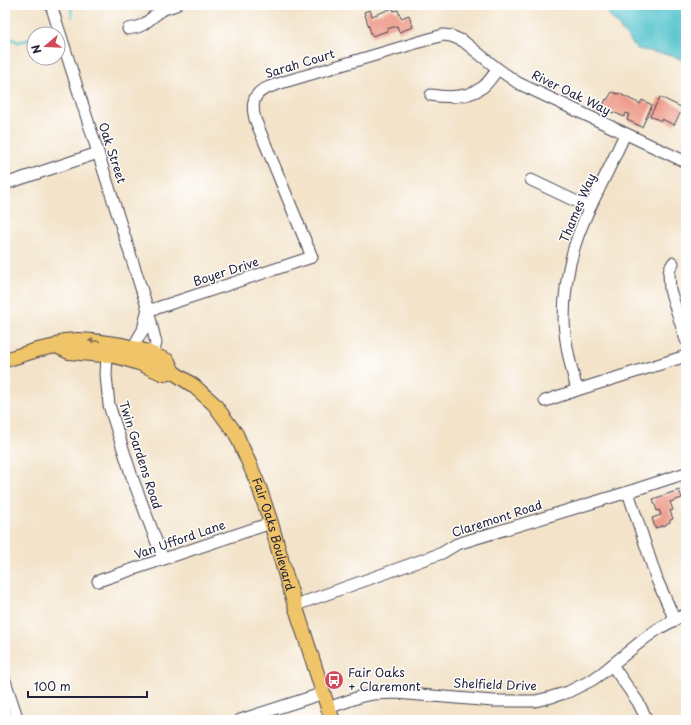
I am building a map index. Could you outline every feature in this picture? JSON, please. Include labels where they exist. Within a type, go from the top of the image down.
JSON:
[{"type":"main road","name":"Fair Oaks Boulevard","points":[[5,360],[36,350],[56,346],[64,341],[78,340],[133,347],[153,354],[168,362],[173,372],[194,386],[214,404],[236,434],[259,487],[287,580],[331,714]]},
{"type":"main road","name":"Fair Oaks Boulevard","points":[[56,346],[69,352],[112,356],[139,363],[164,374],[173,372]]},
{"type":"main road","points":[[112,356],[125,352],[137,356],[153,354]]},
{"type":"street","name":"Oak Street","points":[[51,5],[148,310]]},
{"type":"street","points":[[128,29],[144,24],[164,9],[176,5]]},
{"type":"street","name":"Sarah Court","points":[[312,258],[255,118],[253,108],[254,99],[263,90],[284,82],[443,35],[451,36]]},
{"type":"street","name":"River Oak Way","points":[[451,36],[463,42],[518,83],[686,162]]},
{"type":"street","points":[[431,95],[451,97],[463,96],[474,92],[487,83],[498,69]]},
{"type":"street","name":"Thames Way","points":[[577,390],[566,337],[564,306],[569,267],[575,244],[583,223],[625,134]]},
{"type":"street","points":[[5,184],[98,153]]},
{"type":"street","points":[[531,180],[590,208]]},
{"type":"street","name":"Boyer Drive","points":[[148,310],[312,258]]},
{"type":"street","points":[[673,262],[669,273],[670,290],[686,340]]},
{"type":"street","points":[[133,347],[143,330],[148,310]]},
{"type":"street","points":[[148,310],[156,343],[153,354]]},
{"type":"street","name":"Twin Gardens Road","points":[[112,356],[106,375],[109,405],[132,477],[163,559]]},
{"type":"street","points":[[545,401],[686,356]]},
{"type":"street","name":"Claremont Road","points":[[296,606],[442,553],[456,544],[686,473]]},
{"type":"street","points":[[628,492],[658,580],[675,620]]},
{"type":"street","name":"Van Ufford Lane","points":[[98,582],[271,523]]},
{"type":"street","name":"Shelfield Drive","points":[[331,714],[362,696],[373,694],[396,693],[493,701],[535,701],[558,695],[580,686],[602,673],[644,639],[686,614]]},
{"type":"street","points":[[612,665],[638,702],[647,720]]},
{"type":"street","points":[[5,681],[18,720]]},
{"type":"street","points":[[240,720],[324,693]]},
{"type":"water","points":[[592,5],[686,5],[686,61],[669,55],[637,49],[606,11]]},
{"type":"building","points":[[393,8],[394,11],[398,10],[401,18],[409,15],[413,27],[399,32],[397,26],[372,36],[364,12],[370,10],[372,16]]},
{"type":"building","points":[[612,92],[618,93],[640,104],[642,100],[652,105],[642,127],[627,120],[629,114],[626,113],[624,117],[602,108],[606,99],[607,100]]},
{"type":"building","points":[[660,97],[683,108],[674,125],[662,119],[661,121],[650,116]]},
{"type":"building","points":[[679,490],[682,498],[670,502],[673,510],[670,511],[673,519],[666,525],[655,528],[652,518],[661,515],[659,510],[657,511],[653,499]]},
{"type":"waterway","points":[[71,5],[72,17]]},
{"type":"waterway","points":[[5,36],[18,42],[26,40]]},
{"type":"place","name":"Fair Oaks + Claremont","points":[[334,680]]}]
